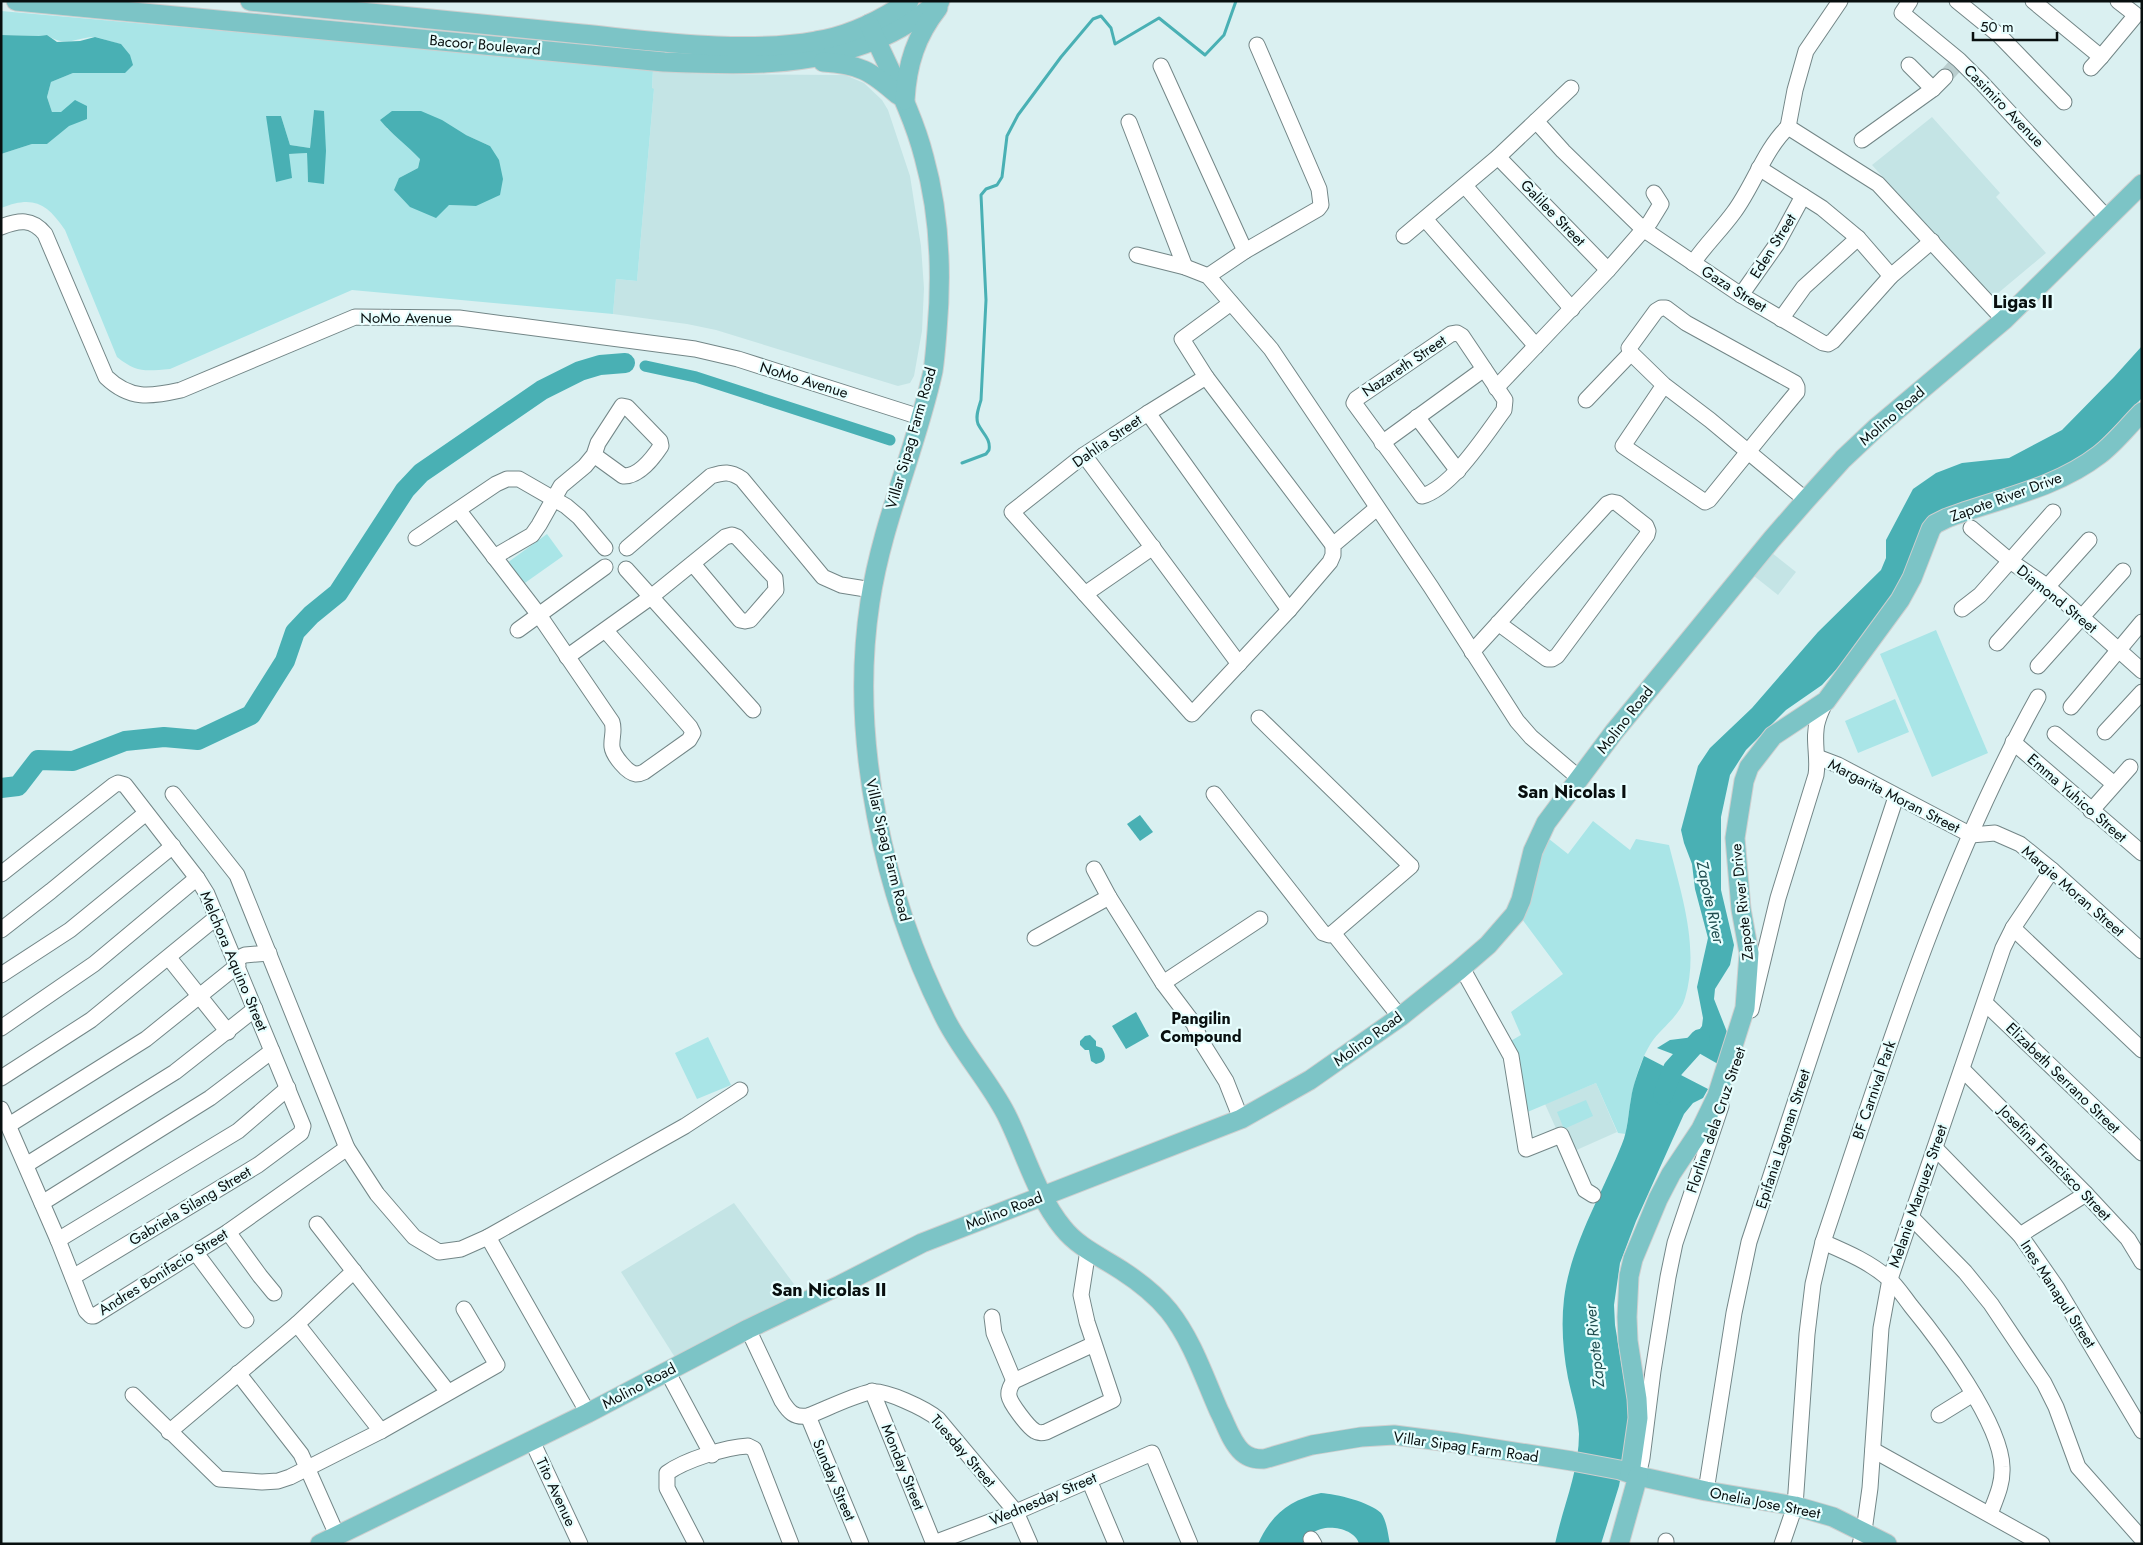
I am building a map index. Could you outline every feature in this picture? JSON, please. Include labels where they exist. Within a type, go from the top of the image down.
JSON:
[{"type":"main road","name":"Bacoor Boulevard","points":[[16,1],[664,62],[741,65],[806,60],[835,55],[872,32],[909,1]]},
{"type":"main road","name":"Bacoor Boulevard","points":[[250,1],[666,42],[749,46],[817,41],[902,26],[942,1]]},
{"type":"main road","points":[[904,101],[906,76],[913,50],[928,20],[942,1]]},
{"type":"main road","name":"Villar Sipag Farm Road","points":[[872,32],[904,101],[924,156],[940,259],[941,288],[934,367],[891,507],[872,590],[865,639],[864,729],[868,769],[890,873],[914,946],[944,1016],[960,1047],[995,1094],[1042,1196],[1066,1232],[1088,1250],[1121,1270],[1155,1296],[1184,1330],[1231,1438],[1246,1456],[1257,1460],[1312,1445],[1361,1437],[1394,1435],[1572,1460],[1630,1473]]},
{"type":"main road","points":[[806,60],[845,63],[859,67],[877,76],[904,101]]},
{"type":"main road","name":"Molino Road","points":[[320,1544],[588,1413],[748,1329],[922,1243],[1184,1143],[1241,1119],[1310,1080],[1400,1017],[1488,945],[1515,914],[1521,900],[1539,833],[1620,725],[1806,500],[1843,459],[1877,427],[2004,320],[2142,184]]},
{"type":"main road","name":"Zapote River Drive","points":[[1630,1473],[1636,1439],[1638,1408],[1628,1341],[1629,1276],[1641,1238],[1671,1174],[1701,1129],[1717,1096],[1745,1008],[1749,953],[1736,862],[1735,838],[1744,781],[1749,767],[1773,736],[1826,701],[1900,600],[1912,578],[1926,538],[1936,524],[1947,518],[2044,485],[2073,472],[2108,447],[2142,412]]},
{"type":"main road","name":"Onelia Jose Street","points":[[1630,1473],[1706,1491],[1795,1506],[1834,1517],[1862,1537],[1888,1544]]},
{"type":"main road","name":"Florlina dela Cruz Street","points":[[1619,1544],[1630,1473]]},
{"type":"street","points":[[1693,263],[1705,245],[1734,212],[1759,168],[1781,134],[1788,127],[1795,90],[1806,51],[1840,1]]},
{"type":"street","name":"Casimiro Avenue","points":[[1910,1],[1902,13],[1952,68],[2031,134],[2107,218]]},
{"type":"street","points":[[1957,1],[2000,36],[2064,102]]},
{"type":"street","points":[[2033,1],[2101,57]]},
{"type":"street","points":[[2091,68],[2136,15],[2118,1]]},
{"type":"street","points":[[1208,276],[1245,251],[1322,205],[1322,197],[1257,45]]},
{"type":"street","points":[[1909,65],[1933,89]]},
{"type":"street","points":[[1161,66],[1245,251]]},
{"type":"street","points":[[1862,140],[1933,89],[1952,68]]},
{"type":"street","points":[[1404,236],[1498,157],[1571,88]]},
{"type":"street","name":"Gaza Street","points":[[1536,121],[1569,158],[1643,229],[1741,295],[1828,344],[1891,276]]},
{"type":"street","points":[[1129,122],[1185,267]]},
{"type":"street","points":[[1788,127],[1878,184],[2004,320]]},
{"type":"street","name":"Galilee Street","points":[[1498,157],[1608,270]]},
{"type":"street","points":[[1759,168],[1822,208],[1858,238],[1891,276],[1932,241]]},
{"type":"street","points":[[1465,186],[1572,309]]},
{"type":"street","points":[[1496,388],[1572,309],[1643,229],[1660,206],[1660,202],[1654,193]]},
{"type":"street","name":"Eden Street","points":[[1741,295],[1777,244],[1803,196]]},
{"type":"street","points":[[1425,219],[1536,346]]},
{"type":"street","name":"NoMo Avenue","points":[[1,227],[15,222],[29,221],[38,226],[45,234],[106,377],[119,389],[136,394],[158,395],[180,390],[355,317],[440,318],[468,319],[695,349],[738,359],[920,417]]},
{"type":"street","points":[[1781,319],[1804,287],[1858,238]]},
{"type":"street","points":[[1137,255],[1185,267],[1208,276],[1271,350],[1432,587],[1517,720],[1531,737],[1579,778]]},
{"type":"street","points":[[1153,547],[1085,594],[1192,714],[1289,610],[1330,562],[1333,555],[1333,545],[1206,377],[1182,339],[1231,303]]},
{"type":"street","points":[[1664,386],[1623,446],[1626,450],[1705,502],[1709,500],[1748,452],[1797,392],[1795,383],[1686,324],[1666,308],[1656,311],[1628,348],[1664,386],[1710,420],[1748,452],[1806,500]]},
{"type":"street","name":"Nazareth Street","points":[[1382,443],[1354,403],[1356,399],[1451,334],[1457,333],[1462,336],[1484,369]]},
{"type":"street","points":[[1586,400],[1631,353]]},
{"type":"street","points":[[1484,369],[1496,388],[1505,400],[1504,410],[1458,471],[1445,482],[1422,496],[1382,443],[1484,369]]},
{"type":"street","name":"Dahlia Street","points":[[1085,594],[1012,512],[1084,455],[1148,412],[1206,377]]},
{"type":"street","points":[[494,557],[532,535],[560,486],[585,466],[594,455],[598,442],[622,406],[627,406],[660,441],[661,446],[644,466],[628,476],[623,476],[594,455]]},
{"type":"street","points":[[1148,412],[1289,610]]},
{"type":"street","points":[[1417,417],[1458,471]]},
{"type":"street","points":[[1084,455],[1239,664]]},
{"type":"street","points":[[627,548],[711,476],[724,472],[733,473],[742,479],[823,577],[841,585],[872,590]]},
{"type":"street","points":[[416,538],[459,511],[496,484],[507,479],[520,479],[579,517],[605,548]]},
{"type":"street","points":[[1472,652],[1498,623],[1608,504],[1616,503],[1646,526],[1647,535],[1557,656],[1547,659],[1498,623]]},
{"type":"street","points":[[1333,545],[1377,508]]},
{"type":"street","points":[[459,511],[539,615],[612,722],[614,728],[612,748],[614,754],[630,772],[636,774],[644,772],[689,740],[693,733],[690,727],[606,631]]},
{"type":"street","points":[[1962,609],[1980,595],[2053,512]]},
{"type":"street","name":"Diamond Street","points":[[1971,528],[2010,561],[2048,587],[2142,671]]},
{"type":"street","points":[[567,657],[606,631],[694,564],[720,539],[732,535],[737,537],[775,578],[776,590],[750,620],[740,620],[694,564]]},
{"type":"street","points":[[1997,643],[2089,540]]},
{"type":"street","points":[[618,543],[627,548],[631,560],[626,569],[615,572],[605,567],[602,557],[605,548],[618,543]]},
{"type":"street","points":[[518,630],[605,567]]},
{"type":"street","points":[[626,569],[752,710]]},
{"type":"street","points":[[2038,666],[2123,571]]},
{"type":"street","points":[[2071,706],[2142,622]]},
{"type":"street","points":[[2105,732],[2142,692]]},
{"type":"street","name":"BF Carnival Park","points":[[1782,1544],[1795,1506],[1813,1284],[1823,1242],[1924,944],[2013,742],[2038,696]]},
{"type":"street","name":"Florlina dela Cruz Street","points":[[1630,1473],[1642,1458],[1653,1371],[1675,1243],[1747,1030],[1778,898],[1816,775],[1817,756],[1815,740],[1817,721],[1826,701]]},
{"type":"street","points":[[1214,794],[1323,933],[1333,933],[1411,866],[1259,718]]},
{"type":"street","points":[[2055,734],[2114,784]]},
{"type":"street","name":"Emma Yuhico Street","points":[[2013,742],[2142,853]]},
{"type":"street","name":"Margarita Moran Street","points":[[1817,756],[1838,765],[1971,835]]},
{"type":"street","points":[[2091,811],[2130,766]]},
{"type":"street","name":"Melchora Aquino Street","points":[[1,874],[114,785],[122,783],[173,846],[208,894],[303,1123],[303,1129]]},
{"type":"street","points":[[173,794],[237,875],[265,953],[347,1148],[377,1194],[414,1237],[439,1252],[461,1249],[488,1237],[685,1126],[740,1090]]},
{"type":"street","name":"Epifania Lagman Street","points":[[1706,1491],[1734,1313],[1749,1242],[1896,797]]},
{"type":"street","points":[[1,930],[52,891],[146,813]]},
{"type":"street","name":"Margie Moran Street","points":[[1971,835],[1993,833],[2020,844],[2052,870],[2142,951]]},
{"type":"street","points":[[1,975],[70,930],[173,846]]},
{"type":"street","points":[[1094,869],[1108,897],[1163,983],[1194,1024],[1201,1041],[1226,1082],[1241,1119]]},
{"type":"street","name":"Melanie Marquez Street","points":[[1862,1537],[1873,1450],[1881,1328],[1890,1279],[2003,948],[2013,928],[2052,870]]},
{"type":"street","points":[[1,1028],[94,964],[197,878]]},
{"type":"street","points":[[1035,938],[1108,897]]},
{"type":"street","points":[[1,1078],[91,1020],[218,917]]},
{"type":"street","points":[[1163,983],[1260,919]]},
{"type":"street","points":[[2013,928],[2142,1050]]},
{"type":"street","points":[[1333,933],[1400,1017]]},
{"type":"street","points":[[9,1125],[146,1039],[238,966],[250,968],[265,953]]},
{"type":"street","points":[[169,958],[228,1032]]},
{"type":"street","points":[[1462,968],[1511,1056],[1526,1150],[1561,1135],[1585,1190],[1593,1195]]},
{"type":"street","name":"Elizabeth Serrano Street","points":[[1985,1003],[2142,1152]]},
{"type":"street","points":[[26,1165],[176,1072],[255,1010]]},
{"type":"street","points":[[42,1203],[210,1098],[272,1050]]},
{"type":"street","name":"Josefina Francisco Street","points":[[1962,1069],[2128,1239],[2142,1262]]},
{"type":"street","points":[[58,1240],[238,1131],[288,1088]]},
{"type":"street","name":"Andres Bonifacio Street","points":[[1,1109],[58,1240],[86,1311],[91,1316],[94,1316],[228,1232],[347,1148]]},
{"type":"street","name":"Gabriela Silang Street","points":[[73,1277],[258,1164],[303,1129]]},
{"type":"street","name":"Ines Manapul Street","points":[[1935,1148],[2020,1235],[2057,1288],[2142,1432]]},
{"type":"street","points":[[2020,1235],[2086,1194]]},
{"type":"street","points":[[1912,1218],[1965,1272],[1992,1304],[2044,1383],[2056,1407],[2078,1467],[2142,1539]]},
{"type":"street","points":[[317,1224],[448,1392]]},
{"type":"street","points":[[228,1232],[274,1293]]},
{"type":"street","points":[[488,1237],[588,1413]]},
{"type":"street","points":[[1823,1242],[1858,1258],[1890,1279],[1930,1330],[1973,1394],[1990,1428],[2002,1465],[2001,1486],[1990,1514]]},
{"type":"street","points":[[1088,1250],[1081,1295],[1094,1344],[1113,1400],[1046,1432],[1034,1431],[1011,1403],[1008,1394],[1014,1381],[1094,1344]]},
{"type":"street","points":[[196,1253],[246,1320]]},
{"type":"street","points":[[169,1432],[297,1324],[354,1271]]},
{"type":"street","points":[[132,1395],[219,1479],[278,1481],[308,1468],[380,1431],[497,1365],[464,1309]]},
{"type":"street","points":[[992,1316],[994,1333],[1014,1381]]},
{"type":"street","points":[[297,1324],[380,1431]]},
{"type":"street","points":[[748,1329],[787,1410],[800,1417],[808,1416],[872,1391]]},
{"type":"street","points":[[667,1371],[712,1455]]},
{"type":"street","points":[[238,1373],[301,1454],[337,1535]]},
{"type":"street","name":"Tuesday Street","points":[[872,1391],[911,1402],[938,1418],[1016,1512],[1030,1544]]},
{"type":"street","name":"Monday Street","points":[[872,1391],[934,1544]]},
{"type":"street","points":[[1939,1415],[1973,1394]]},
{"type":"street","name":"Sunday Street","points":[[808,1416],[861,1544]]},
{"type":"street","name":"Tito Avenue","points":[[532,1441],[580,1544]]},
{"type":"street","points":[[696,1544],[668,1488],[666,1479],[668,1473],[675,1468],[712,1455],[748,1446],[754,1449],[790,1544]]},
{"type":"street","points":[[1873,1450],[2042,1544]]},
{"type":"street","name":"Wednesday Street","points":[[934,1544],[1016,1512],[1152,1453],[1190,1544]]},
{"type":"street","points":[[1089,1480],[1116,1544]]},
{"type":"shaded area","points":[[1,11],[653,69],[652,88],[654,89],[637,281],[616,279],[613,314],[352,290],[170,369],[142,370],[130,366],[117,357],[65,230],[52,213],[31,202],[12,204],[1,208],[1,154],[32,144],[47,144],[69,125],[87,118],[61,112],[52,112],[47,97],[51,82],[73,73],[125,73],[121,44],[94,37],[65,42],[47,35],[1,35]],"holes":[[[314,110],[324,112],[308,182],[307,153],[289,154],[266,117],[281,116],[290,145],[310,148]],[[386,128],[466,135],[490,146],[476,206],[449,205],[399,178],[418,168],[420,158]]]},
{"type":"shaded area","points":[[653,69],[698,74],[845,75],[864,83],[882,100],[888,110],[910,176],[921,246],[924,288],[922,331],[914,376],[910,383],[898,386],[716,330],[613,314],[616,279],[637,281],[654,89],[652,89]]},
{"type":"shaded area","points":[[1932,117],[2000,193],[1996,197],[2046,253],[1991,299],[1872,165]]},
{"type":"shaded area","points":[[547,534],[563,556],[522,585],[507,563]]},
{"type":"shaded area","points":[[1772,553],[1796,572],[1778,595],[1754,576]]},
{"type":"shaded area","points":[[1936,630],[1988,753],[1932,777],[1880,654]]},
{"type":"shaded area","points":[[1895,699],[1909,732],[1858,753],[1845,721]]},
{"type":"shaded area","points":[[1593,821],[1630,850],[1636,839],[1669,845],[1683,901],[1690,940],[1691,960],[1685,998],[1679,1011],[1655,1037],[1640,1064],[1629,1111],[1626,1134],[1618,1133],[1596,1083],[1523,1114],[1507,1043],[1521,1035],[1511,1012],[1563,974],[1519,915],[1544,835],[1568,854]]},
{"type":"shaded area","points":[[708,1037],[731,1085],[697,1099],[675,1053]]},
{"type":"shaded area","points":[[1596,1083],[1617,1132],[1572,1152],[1558,1133],[1545,1104]]},
{"type":"shaded area","points":[[1586,1100],[1593,1116],[1564,1129],[1557,1112]]},
{"type":"shaded area","points":[[734,1203],[802,1295],[676,1359],[621,1272]]},
{"type":"water","points":[[1,35],[47,35],[57,42],[80,41],[95,37],[121,44],[130,55],[133,65],[125,73],[73,73],[51,82],[47,97],[52,112],[61,112],[75,100],[87,106],[87,119],[69,126],[47,144],[32,144],[1,154]]},
{"type":"water","points":[[314,110],[324,111],[326,151],[324,184],[308,182],[307,153],[289,154],[292,178],[276,182],[266,116],[281,116],[290,145],[310,148]]},
{"type":"water","points":[[392,111],[421,111],[490,146],[499,160],[503,179],[500,195],[476,206],[449,205],[436,218],[410,207],[394,190],[399,178],[418,168],[420,159],[380,120]]},
{"type":"water","points":[[2142,346],[2142,398],[2086,456],[2043,477],[1941,511],[1902,582],[1853,651],[1822,685],[1786,710],[1746,750],[1730,775],[1721,817],[1721,890],[1734,945],[1730,965],[1715,989],[1714,999],[1727,1032],[1718,1064],[1697,1052],[1691,1061],[1657,1048],[1670,1040],[1694,1037],[1702,1026],[1703,1018],[1697,987],[1708,938],[1695,889],[1692,864],[1681,830],[1698,766],[1710,748],[1752,708],[1818,632],[1881,570],[1886,558],[1886,540],[1913,489],[1936,473],[1962,463],[2009,458],[2062,430]]},
{"type":"water","points":[[1140,815],[1153,832],[1140,841],[1127,824]]},
{"type":"water","points":[[1136,1012],[1149,1036],[1126,1049],[1112,1026]]},
{"type":"water","points":[[1090,1035],[1096,1041],[1096,1046],[1102,1048],[1105,1054],[1105,1059],[1096,1064],[1091,1061],[1089,1050],[1085,1050],[1080,1045],[1080,1041],[1085,1036]]},
{"type":"water","points":[[1644,1056],[1708,1089],[1703,1098],[1693,1103],[1684,1114],[1636,1221],[1620,1263],[1614,1305],[1615,1325],[1631,1422],[1619,1486],[1601,1544],[1555,1544],[1574,1475],[1579,1434],[1566,1368],[1563,1338],[1563,1309],[1567,1279],[1580,1239],[1624,1139],[1633,1088]]},
{"type":"water","points":[[1321,1493],[1352,1499],[1376,1509],[1385,1520],[1390,1544],[1359,1544],[1357,1539],[1349,1532],[1338,1528],[1326,1528],[1315,1531],[1302,1544],[1258,1544],[1269,1525],[1282,1510],[1299,1500]]},
{"type":"waterway","points":[[962,463],[986,454],[989,450],[988,440],[978,424],[977,418],[981,400],[986,300],[981,195],[986,189],[997,185],[1002,177],[1007,136],[1018,115],[1061,57],[1093,19],[1101,16],[1111,28],[1115,44],[1159,18],[1205,55],[1224,35],[1236,1]]},
{"type":"waterway","points":[[1,788],[18,786],[38,760],[73,761],[125,741],[164,737],[198,740],[251,715],[285,661],[295,632],[311,615],[338,593],[405,490],[421,473],[542,390],[580,371],[600,365],[625,363]]},
{"type":"waterway","points":[[645,366],[696,377],[890,440]]},
{"type":"waterway","name":"Zapote River","points":[[1663,1095],[1673,1069],[1700,1039]]},
{"type":"tunnel","points":[[1945,77],[1954,67]]},
{"type":"district","name":"Ligas II","points":[[2023,302]]},
{"type":"district","name":"San Nicolas I","points":[[1572,792]]},
{"type":"district","name":"Pangilin Compound","points":[[1201,1027]]},
{"type":"district","name":"San Nicolas II","points":[[829,1290]]}]
